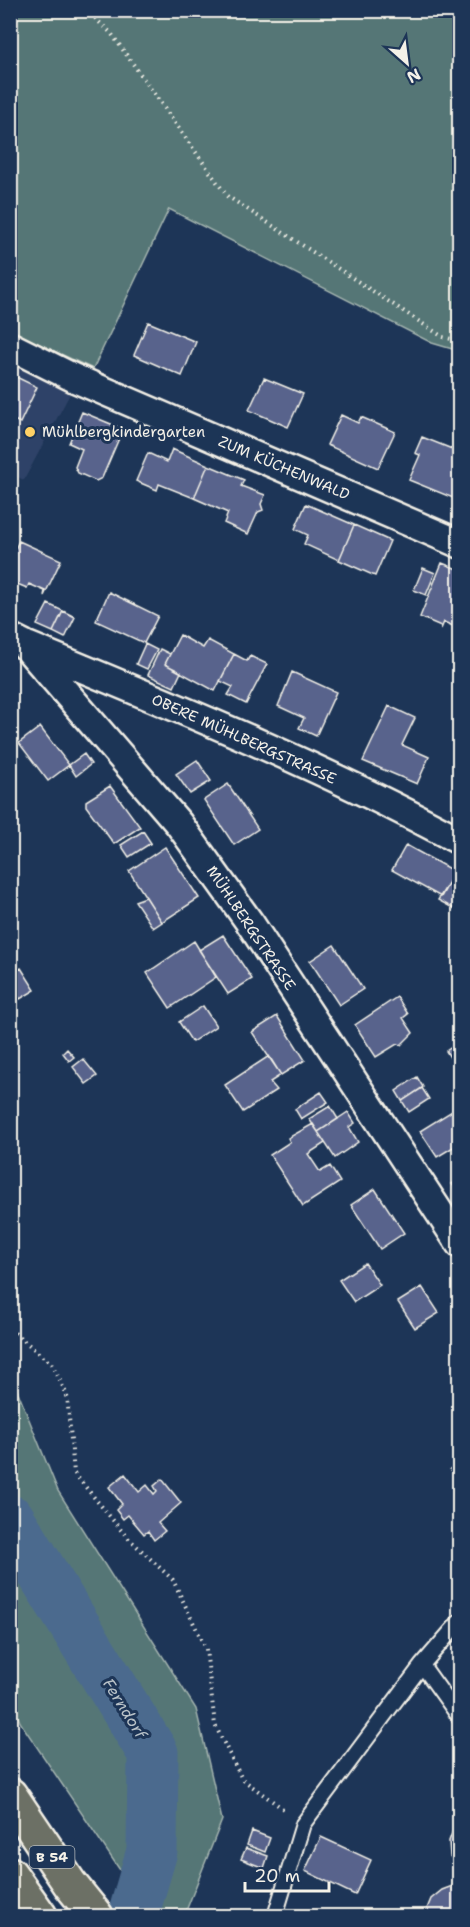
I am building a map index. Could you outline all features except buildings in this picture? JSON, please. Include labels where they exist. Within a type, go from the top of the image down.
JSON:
[{"type":"highway","name":"B 54","points":[[10,1795],[70,1884],[96,1917]]},
{"type":"highway","name":"B 54","points":[[10,1874],[40,1917]]},
{"type":"street","name":"ZUM KÜCHENWALD","points":[[10,346],[74,378],[459,543]]},
{"type":"street","name":"OBERE MÜHLBERGSTRASSE","points":[[17,641],[184,711],[406,812],[459,842]]},
{"type":"street","name":"MÜHLBERGSTRASSE","points":[[17,641],[179,824],[250,923],[459,1244]]},
{"type":"lane","points":[[275,1917],[303,1824],[422,1665],[459,1621]]},
{"type":"lane","points":[[422,1665],[459,1718]]},
{"type":"path","points":[[86,10],[111,33],[227,196],[443,337],[459,341]]},
{"type":"path","points":[[433,10],[459,19]]},
{"type":"path","points":[[10,1329],[52,1364],[67,1395],[75,1473],[126,1536],[173,1580],[206,1649],[215,1725],[242,1779],[303,1824]]},
{"type":"shaded area","name":"Mühlbergkindergarten","points":[[11,362],[72,390],[24,480],[11,474]]},
{"type":"green space","points":[[11,10],[459,11],[459,351],[432,343],[169,209],[93,369],[11,331]]},
{"type":"green space","points":[[11,1375],[58,1491],[196,1709],[222,1820],[184,1916],[151,1916],[20,1722],[11,1698]]},
{"type":"waterway","name":"Ferndorf","points":[[10,1520],[153,1753],[152,1851],[133,1916]]},
{"type":"place","name":"Mühlbergkindergarten","points":[[30,432]]}]
